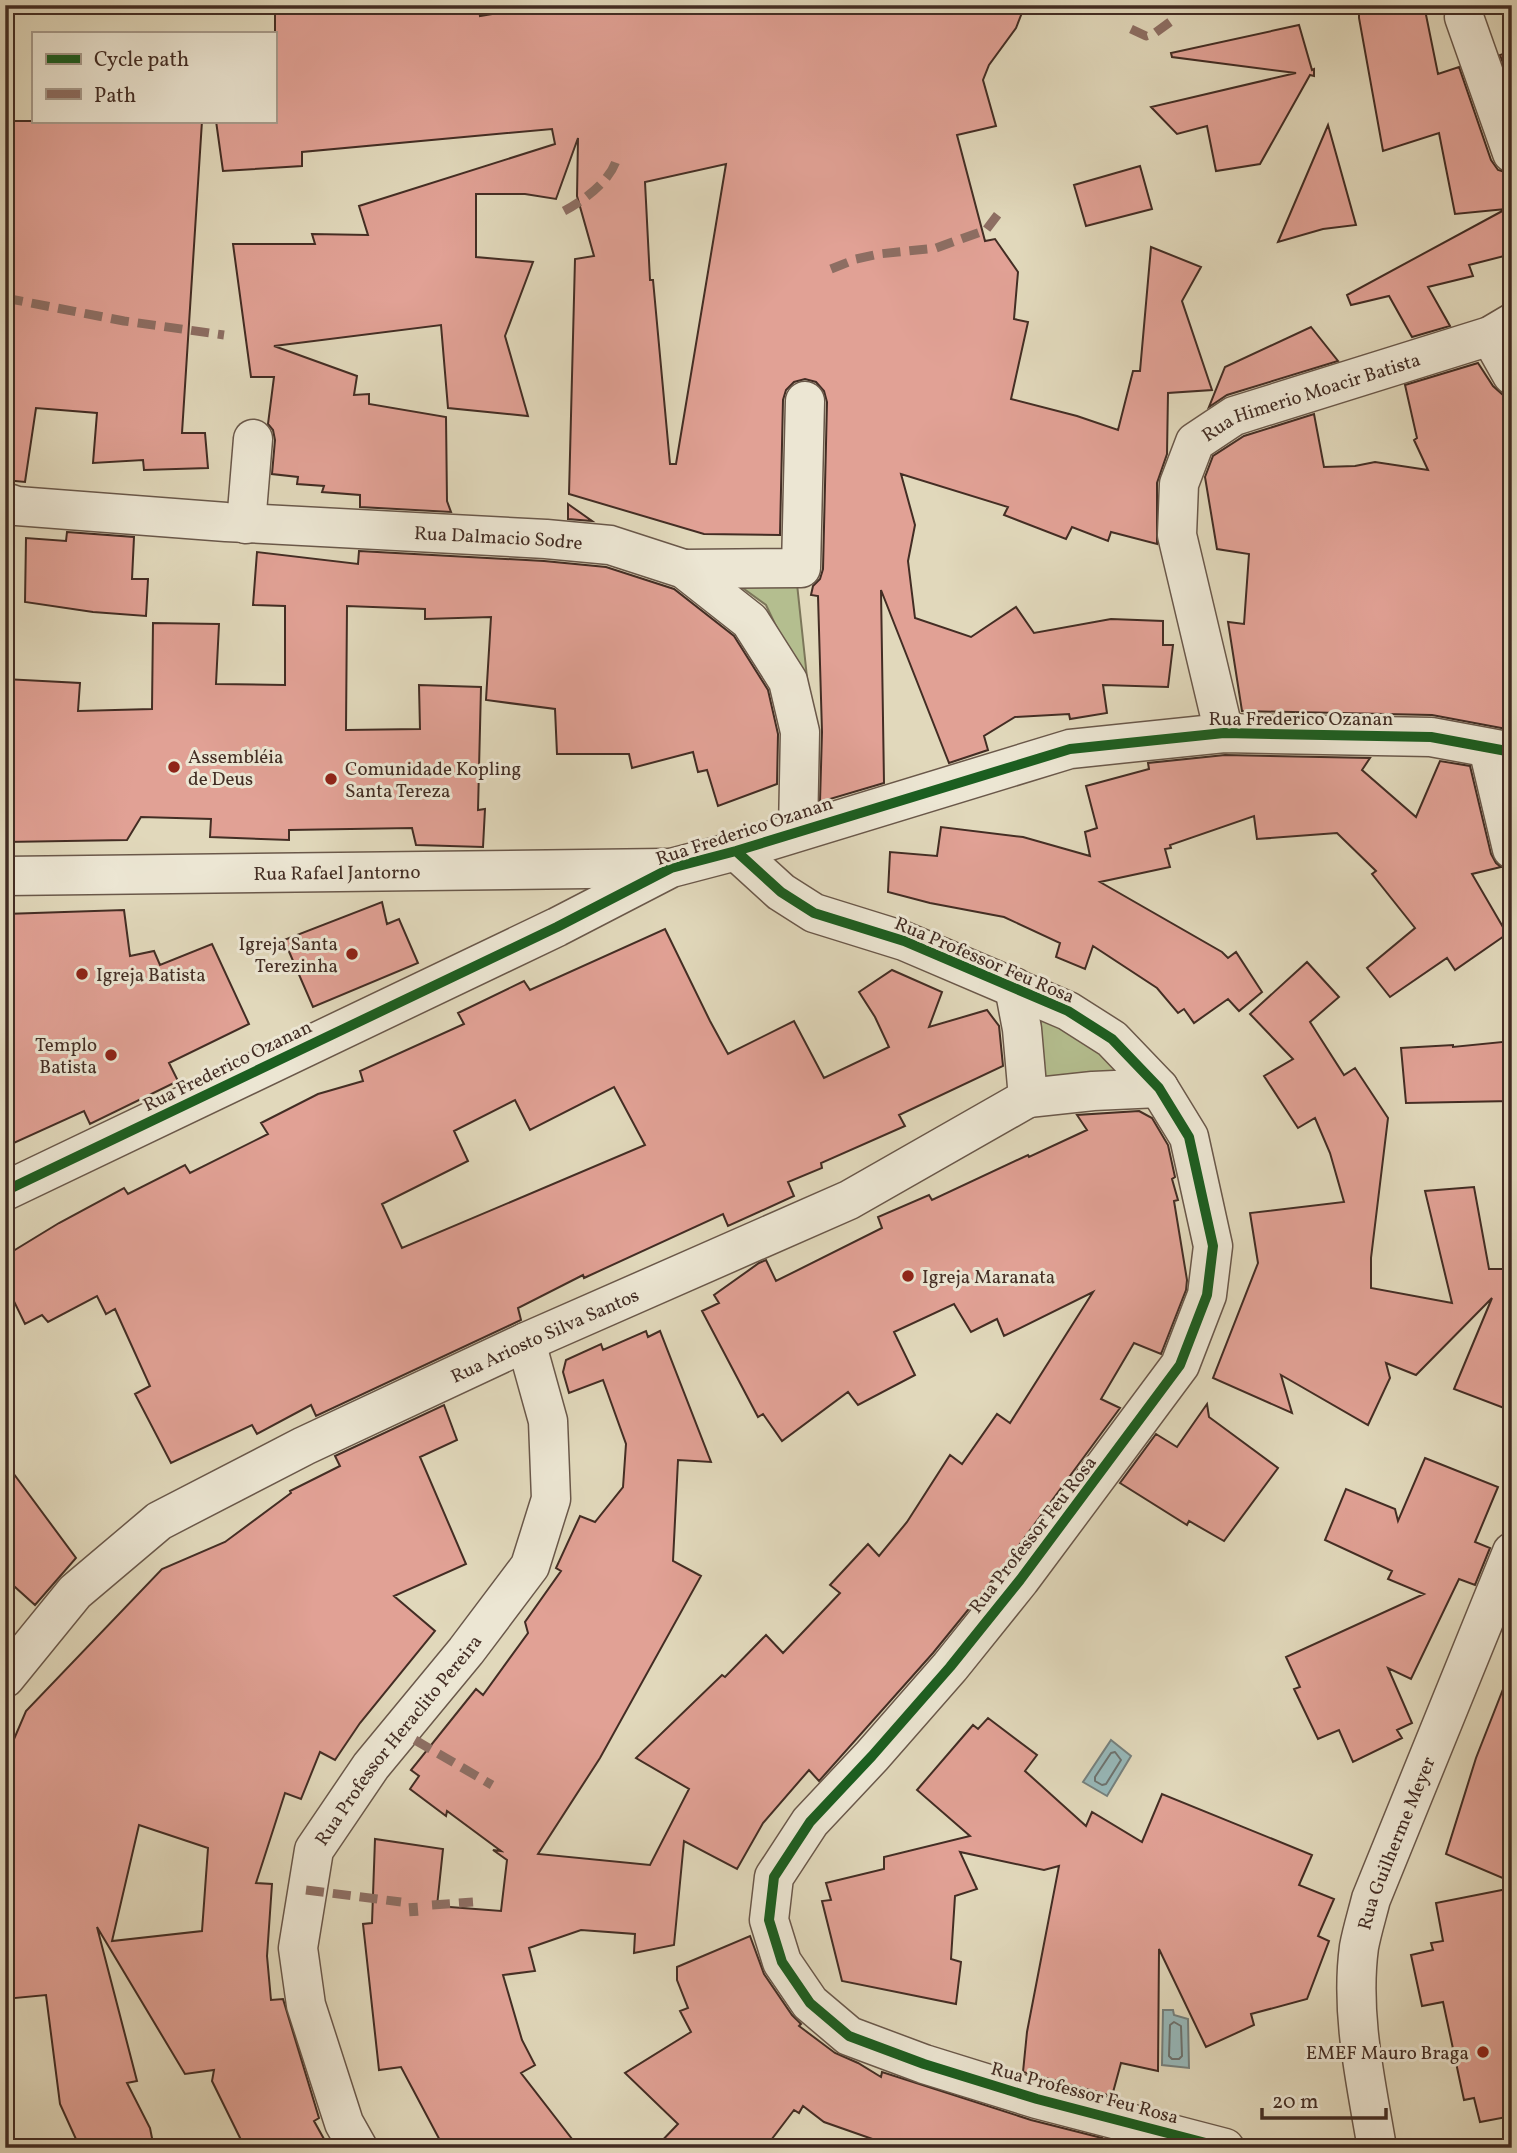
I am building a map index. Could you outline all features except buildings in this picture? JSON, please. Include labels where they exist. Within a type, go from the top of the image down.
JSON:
[{"type":"street","points":[[1464,17],[1512,153]]},
{"type":"street","points":[[1501,329],[1512,375]]},
{"type":"street","name":"Rua Himerio Moacir Batista","points":[[1224,733],[1177,535],[1178,484],[1195,442],[1234,415],[1501,329]]},
{"type":"street","points":[[684,569],[801,568],[805,401]]},
{"type":"street","points":[[246,524],[253,439]]},
{"type":"street","name":"Rua Dalmacio Sodre","points":[[5,502],[17,506],[246,524],[546,539],[610,545],[684,569],[750,621],[788,681],[800,732],[798,831]]},
{"type":"street","name":"Rua Frederico Ozanan","points":[[5,1191],[557,927],[671,868],[736,851],[1070,748],[1224,733],[1431,737],[1500,750]]},
{"type":"street","points":[[1500,750],[1512,849]]},
{"type":"street","name":"Rua Professor Feu Rosa","points":[[736,851],[782,892],[814,913],[904,941],[1068,1011],[1112,1039],[1159,1088],[1189,1137],[1213,1246],[1207,1295],[1180,1365],[1113,1458],[985,1623],[872,1756],[810,1822],[774,1877],[769,1920],[782,1962],[810,2003],[849,2036],[924,2064],[1037,2099],[1225,2148]]},
{"type":"street","name":"Rua Rafael Jantorno","points":[[5,876],[671,868]]},
{"type":"street","points":[[1014,988],[1022,1029],[1028,1098],[1159,1088]]},
{"type":"street","name":"Rua Ariosto Silva Santos","points":[[6,1676],[75,1592],[159,1521],[304,1446],[526,1342],[849,1200],[1028,1098]]},
{"type":"street","name":"Rua Professor Heraclito Pereira","points":[[358,2148],[344,2123],[306,2005],[298,1948],[314,1850],[371,1766],[466,1651],[530,1566],[551,1499],[548,1421],[526,1342]]},
{"type":"street","name":"Rua Guilherme Meyer","points":[[1377,2148],[1356,2000],[1360,1946],[1371,1899],[1512,1552]]},
{"type":"green space","points":[[729,578],[797,584],[809,696],[766,605]]},
{"type":"green space","points":[[1040,1011],[1095,1034],[1128,1076],[1044,1085]]},
{"type":"water","points":[[1111,1740],[1131,1756],[1107,1796],[1083,1782]]},
{"type":"water","points":[[1163,2010],[1173,2010],[1174,2015],[1188,2019],[1189,2068],[1162,2065]]},
{"type":"marked path","points":[[1131,29],[1146,36],[1170,22]]},
{"type":"marked path","points":[[564,211],[594,190],[608,176],[616,161]]},
{"type":"marked path","points":[[831,269],[879,254],[936,248],[986,230],[1002,209]]},
{"type":"marked path","points":[[5,298],[124,321],[224,335]]},
{"type":"marked path","points":[[415,1740],[492,1785]]},
{"type":"marked path","points":[[306,1890],[401,1902]]},
{"type":"marked path","points":[[432,1905],[473,1902]]},
{"type":"marked path","points":[[413,1903],[414,1916]]},
{"type":"cycle path","points":[[5,1191],[557,927],[671,868],[736,851],[1070,749],[1224,733],[1431,737],[1512,752]]},
{"type":"cycle path","points":[[736,851],[781,892],[814,913],[904,941],[1068,1011],[1112,1039],[1159,1088],[1189,1137],[1213,1246],[1207,1295],[1180,1365],[1020,1580],[950,1667],[810,1822],[774,1877],[769,1920],[782,1962],[810,2003],[849,2036],[924,2064],[1037,2099],[1225,2148]]},
{"type":"place","name":"Assembléia de Deus","points":[[174,767]]},
{"type":"place","name":"Comunidade Kopling Santa Tereza","points":[[331,779]]},
{"type":"place","name":"Igreja Santa Terezinha","points":[[352,954]]},
{"type":"place","name":"Igreja Batista","points":[[82,974]]},
{"type":"place","name":"Templo Batista","points":[[111,1055]]},
{"type":"place","name":"Igreja Maranata","points":[[908,1276]]},
{"type":"place","name":"EMEF Mauro Braga","points":[[1483,2052]]}]
